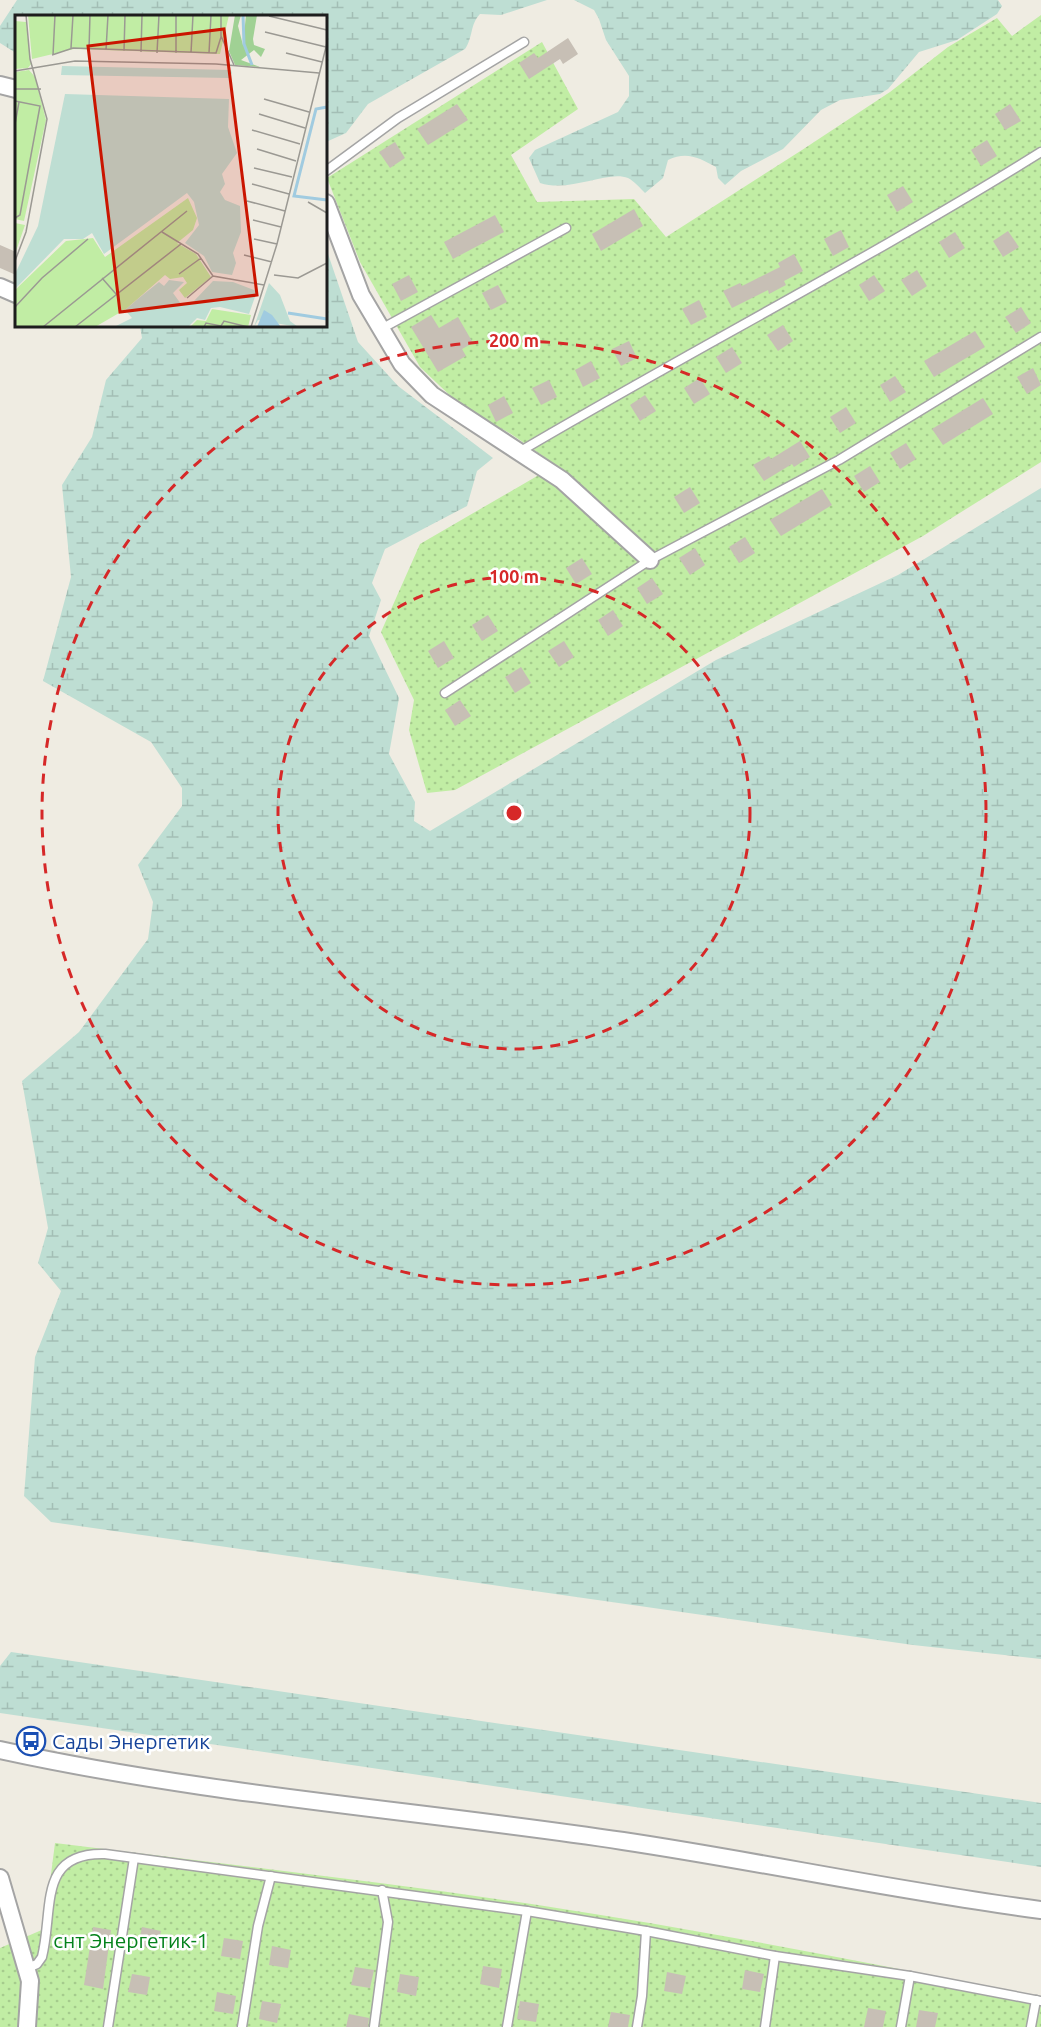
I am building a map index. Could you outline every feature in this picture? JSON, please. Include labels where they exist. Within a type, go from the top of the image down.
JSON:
[{"type":"street","points":[[0,85],[15,89]]},
{"type":"street","points":[[327,206],[361,295],[402,364],[432,395],[562,480],[650,560]]},
{"type":"street","points":[[0,287],[15,294]]},
{"type":"street","points":[[0,1750],[97,1769],[285,1797],[624,1841],[972,1901],[1041,1910]]},
{"type":"street","points":[[0,1878],[28,1968],[30,1998],[27,2027]]},
{"type":"lane","points":[[327,170],[398,118],[524,42]]},
{"type":"lane","points":[[519,452],[640,380],[919,227],[1041,152]]},
{"type":"lane","points":[[381,328],[566,228]]},
{"type":"lane","points":[[445,693],[650,560],[839,460],[1041,337]]},
{"type":"lane","points":[[28,1968],[37,1964],[42,1958],[54,1883],[59,1869],[70,1859],[85,1854],[134,1858],[527,1911],[646,1930],[776,1956],[910,1976],[1038,2001],[1031,2027]]},
{"type":"lane","points":[[108,2027],[134,1858]]},
{"type":"lane","points":[[242,2027],[258,1926],[271,1876]]},
{"type":"lane","points":[[374,2027],[388,1922],[382,1890]]},
{"type":"lane","points":[[507,2027],[527,1911]]},
{"type":"lane","points":[[637,2027],[642,1996],[646,1930]]},
{"type":"lane","points":[[765,2027],[776,1956]]},
{"type":"lane","points":[[901,2027],[910,1976]]},
{"type":"green space","points":[[17,0],[547,0],[501,15],[480,14],[465,49],[368,104],[346,133],[327,142],[327,15],[15,15],[15,52],[0,43],[0,26]]},
{"type":"green space","points":[[574,0],[998,0],[1002,6],[997,14],[957,40],[919,52],[888,89],[880,94],[840,100],[821,110],[783,149],[741,171],[725,185],[718,178],[716,167],[698,158],[681,156],[668,160],[663,178],[645,193],[630,179],[619,176],[576,184],[540,183],[529,158],[535,150],[618,112],[629,96],[629,76],[606,40],[594,10]]},
{"type":"green space","points":[[1041,15],[1041,462],[923,536],[455,790],[427,793],[409,730],[414,700],[381,632],[420,544],[556,465],[511,434],[459,404],[420,367],[360,262],[327,178],[542,42],[578,109],[511,155],[537,202],[634,199],[666,237],[890,92],[948,47],[997,18],[1012,36]]},
{"type":"green space","points":[[327,251],[358,342],[398,386],[493,458],[477,471],[467,506],[385,549],[372,583],[381,600],[369,636],[399,698],[389,754],[415,802],[414,821],[430,831],[716,660],[898,575],[1041,488],[1041,1659],[913,1645],[51,1522],[24,1496],[35,1357],[61,1291],[38,1263],[48,1228],[22,1081],[79,1032],[148,939],[153,902],[138,865],[182,806],[182,788],[151,742],[43,681],[71,577],[62,485],[92,437],[106,380],[142,338],[140,327],[327,327]]},
{"type":"green space","points":[[11,1652],[1041,1803],[1041,1867],[0,1713],[0,1666]]},
{"type":"green space","name":"снт Энергетик-1","points":[[55,1843],[478,1896],[790,1948],[1041,1998],[1041,2027],[0,2027],[0,1948],[44,1929]]},
{"type":"building","points":[[568,38],[578,54],[563,64],[560,59],[529,79],[519,63],[534,53],[538,58]]},
{"type":"building","points":[[457,104],[468,120],[428,145],[417,129]]},
{"type":"building","points":[[1010,104],[1021,121],[1005,130],[995,114]]},
{"type":"building","points":[[987,140],[997,156],[981,166],[971,150]]},
{"type":"building","points":[[395,142],[405,158],[390,168],[379,152]]},
{"type":"building","points":[[903,186],[913,202],[897,212],[887,195]]},
{"type":"building","points":[[634,209],[643,226],[601,251],[592,234]]},
{"type":"building","points":[[495,215],[504,232],[453,259],[444,242]]},
{"type":"building","points":[[841,230],[849,247],[833,256],[824,239]]},
{"type":"building","points":[[1008,231],[1019,247],[1003,257],[993,241]]},
{"type":"building","points":[[955,232],[965,248],[949,258],[939,242]]},
{"type":"building","points":[[0,245],[15,252],[15,275],[0,268]]},
{"type":"building","points":[[794,254],[803,271],[784,281],[786,285],[769,294],[768,290],[732,308],[723,291],[740,283],[742,286],[780,267],[778,263]]},
{"type":"building","points":[[917,270],[927,286],[912,296],[901,280]]},
{"type":"building","points":[[409,275],[418,292],[401,301],[392,284]]},
{"type":"building","points":[[874,275],[885,291],[869,301],[859,285]]},
{"type":"building","points":[[498,285],[507,302],[491,310],[482,293]]},
{"type":"building","points":[[699,300],[707,317],[691,325],[682,309]]},
{"type":"building","points":[[1021,307],[1031,323],[1016,333],[1005,317]]},
{"type":"building","points":[[431,315],[439,328],[458,317],[473,343],[462,349],[466,356],[438,372],[411,327]]},
{"type":"building","points":[[783,325],[793,341],[778,351],[767,335]]},
{"type":"building","points":[[975,331],[985,347],[934,377],[924,361]]},
{"type":"building","points":[[629,341],[637,358],[621,366],[612,349]]},
{"type":"building","points":[[732,347],[742,363],[726,373],[716,357]]},
{"type":"building","points":[[591,361],[600,378],[583,387],[575,370]]},
{"type":"building","points":[[1033,368],[1041,385],[1027,394],[1017,377]]},
{"type":"building","points":[[895,376],[906,392],[890,402],[880,385]]},
{"type":"building","points":[[700,378],[710,394],[694,404],[684,388]]},
{"type":"building","points":[[549,380],[557,397],[541,405],[532,388]]},
{"type":"building","points":[[645,395],[656,411],[640,421],[630,405]]},
{"type":"building","points":[[504,396],[513,413],[496,422],[488,405]]},
{"type":"building","points":[[983,398],[993,414],[943,445],[932,429]]},
{"type":"building","points":[[846,407],[856,423],[840,433],[830,417]]},
{"type":"building","points":[[800,441],[810,457],[794,467],[792,464],[764,481],[753,465],[769,456],[771,459]]},
{"type":"building","points":[[906,443],[916,459],[900,469],[890,453]]},
{"type":"building","points":[[870,466],[880,482],[864,492],[854,476]]},
{"type":"building","points":[[690,487],[700,503],[684,513],[674,497]]},
{"type":"building","points":[[822,489],[832,505],[781,536],[770,520]]},
{"type":"building","points":[[745,537],[755,553],[739,563],[729,547]]},
{"type":"building","points":[[695,548],[705,565],[690,575],[679,558]]},
{"type":"building","points":[[582,558],[592,574],[576,584],[566,568]]},
{"type":"building","points":[[652,578],[663,594],[647,604],[637,588]]},
{"type":"building","points":[[613,610],[623,626],[608,636],[598,620]]},
{"type":"building","points":[[488,615],[498,631],[482,641],[472,625]]},
{"type":"building","points":[[444,641],[454,658],[438,668],[428,651]]},
{"type":"building","points":[[564,641],[574,657],[559,667],[548,651]]},
{"type":"building","points":[[521,667],[531,683],[515,693],[505,677]]},
{"type":"building","points":[[460,700],[471,716],[455,726],[445,710]]},
{"type":"building","points":[[93,1927],[111,1930],[103,1989],[84,1985]]},
{"type":"building","points":[[142,1927],[161,1931],[157,1949],[138,1946]]},
{"type":"building","points":[[224,1938],[243,1941],[240,1959],[221,1956]]},
{"type":"building","points":[[272,1946],[291,1950],[288,1968],[269,1965]]},
{"type":"building","points":[[483,1966],[502,1969],[499,1988],[480,1984]]},
{"type":"building","points":[[355,1967],[374,1970],[370,1988],[351,1985]]},
{"type":"building","points":[[745,1970],[764,1974],[760,1992],[742,1989]]},
{"type":"building","points":[[667,1972],[686,1976],[682,1994],[664,1991]]},
{"type":"building","points":[[132,1974],[150,1977],[147,1995],[128,1992]]},
{"type":"building","points":[[400,1974],[419,1977],[416,1996],[397,1992]]},
{"type":"building","points":[[217,1992],[236,1996],[233,2014],[214,2011]]},
{"type":"building","points":[[262,2001],[281,2004],[277,2023],[259,2019]]},
{"type":"building","points":[[520,2001],[539,2004],[536,2022],[517,2019]]},
{"type":"building","points":[[868,2008],[886,2011],[883,2027],[864,2027]]},
{"type":"building","points":[[919,2010],[938,2013],[935,2027],[916,2027]]},
{"type":"building","points":[[611,2012],[630,2015],[628,2027],[608,2027]]},
{"type":"building","points":[[349,2014],[369,2018],[368,2027],[346,2027]]},
{"type":"place","name":"Сады Энергетик","points":[[31,1741]]}]
